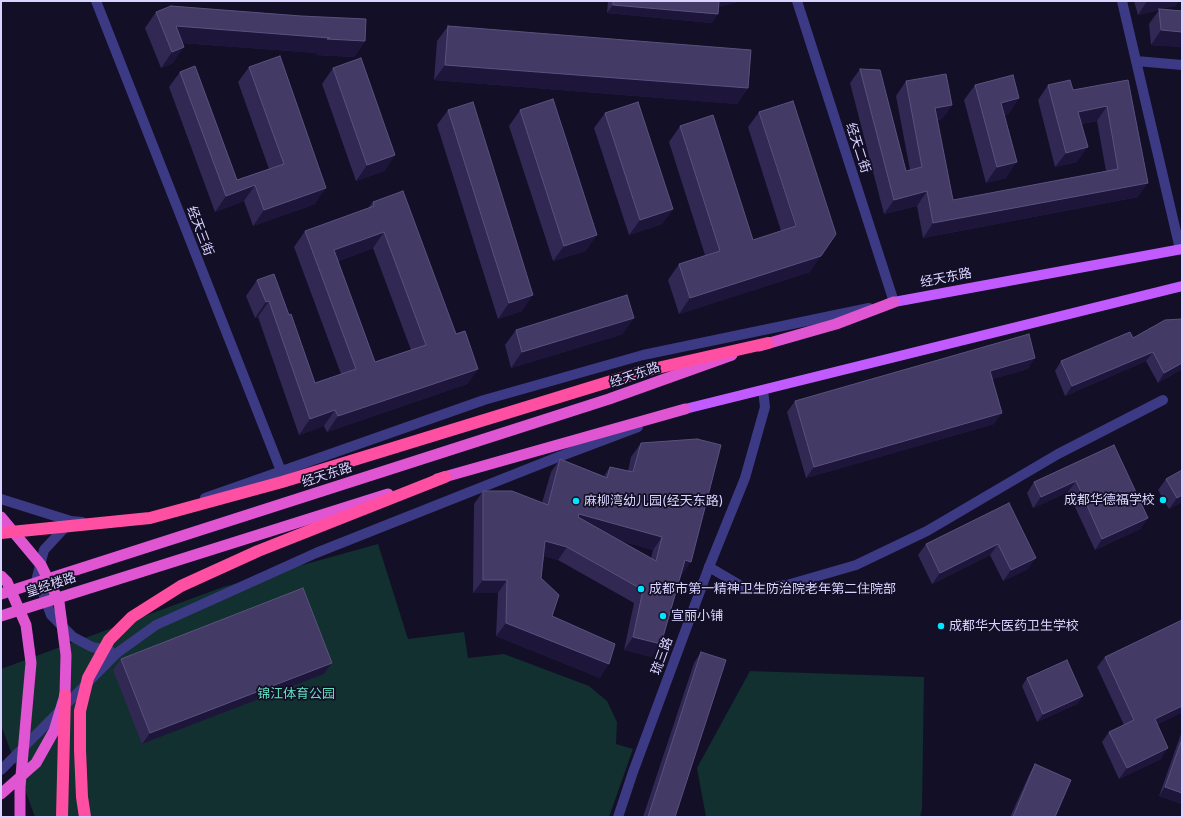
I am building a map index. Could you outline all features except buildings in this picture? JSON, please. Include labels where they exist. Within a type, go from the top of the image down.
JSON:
[{"type":"highway","name":"经天东路","points":[[105,561],[609,399],[768,343],[836,324],[894,302]]},
{"type":"highway","points":[[1,533],[150,518],[282,482],[644,371],[768,343]]},
{"type":"highway","points":[[85,817],[82,798],[80,711],[88,678],[109,640],[132,617],[181,586],[258,551],[445,477],[685,409]]},
{"type":"highway","name":"皇经楼路","points":[[1,616],[445,477]]},
{"type":"highway","points":[[1,517],[42,565],[59,602],[66,655],[62,817]]},
{"type":"highway","name":"皇经楼路","points":[[1,594],[105,561]]},
{"type":"highway","points":[[1,576],[7,582],[26,625],[31,663],[20,787],[20,817]]},
{"type":"highway","points":[[1,794],[36,763],[54,731],[65,695]]},
{"type":"main road","name":"经天东路","points":[[894,302],[1181,249]]},
{"type":"main road","points":[[685,409],[1182,286]]},
{"type":"street","name":"经天三街","points":[[96,1],[280,471]]},
{"type":"street","name":"经天二街","points":[[797,1],[894,302]]},
{"type":"street","points":[[1122,1],[1181,249]]},
{"type":"street","points":[[1136,61],[1182,65]]},
{"type":"street","points":[[1,499],[71,521],[118,527],[484,400],[643,355],[894,302]]},
{"type":"street","name":"琉三路","points":[[618,817],[633,772],[709,567],[745,478],[765,407],[763,390]]},
{"type":"street","points":[[709,567],[748,590],[787,585],[856,565],[927,531],[1058,454],[1163,400]]},
{"type":"street","points":[[1,770],[117,653],[156,625],[316,552],[685,409]]},
{"type":"street","points":[[71,521],[44,550],[37,577],[51,614],[73,637],[92,647],[117,653]]},
{"type":"green space","name":"锦江体育公园","points":[[378,544],[408,639],[464,632],[468,658],[504,654],[589,686],[607,701],[617,722],[616,744],[633,749],[609,817],[35,817],[1,725],[1,669],[223,587]]},
{"type":"green space","points":[[750,671],[924,677],[922,809],[920,817],[706,817],[697,768]]},
{"type":"place","name":"成都华德福学校","points":[[1163,500]]},
{"type":"place","name":"麻柳湾幼儿园(经天东路)","points":[[576,501]]},
{"type":"place","name":"成都市第一精神卫生防治院老年第二住院部","points":[[641,589]]},
{"type":"place","name":"宣丽小铺","points":[[663,616]]},
{"type":"place","name":"成都华大医药卫生学校","points":[[941,626]]}]
